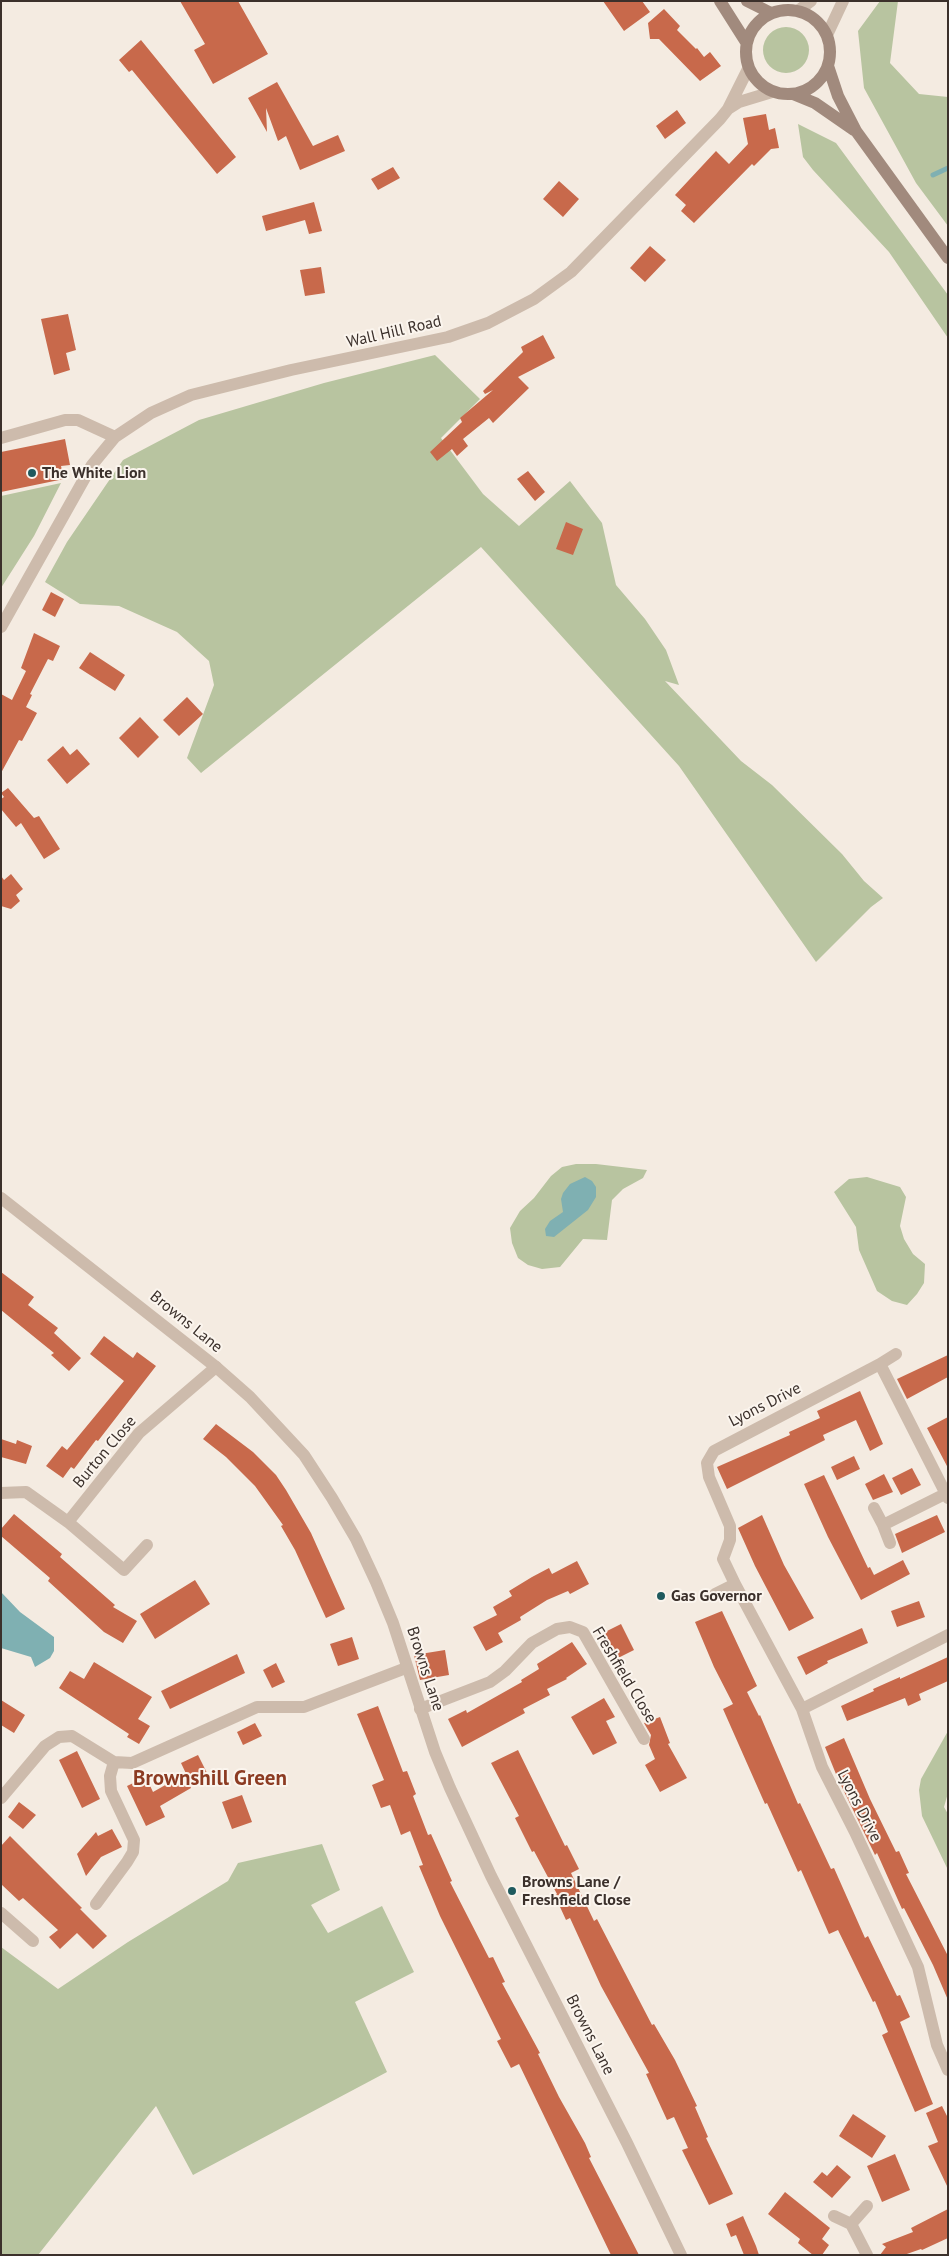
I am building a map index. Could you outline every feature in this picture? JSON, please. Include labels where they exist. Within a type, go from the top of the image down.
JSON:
[{"type":"main road","points":[[720,1],[746,42]]},
{"type":"main road","points":[[746,1],[771,13]]},
{"type":"main road","points":[[856,131],[815,103],[793,94],[772,92],[756,81],[748,69],[745,51],[746,42],[752,27],[771,13],[784,9],[799,10],[812,18],[827,35],[830,47],[828,66],[838,96],[856,131],[948,258]]},
{"type":"main road","points":[[793,94],[810,88],[819,80],[828,66]]},
{"type":"street","points":[[799,10],[811,1]]},
{"type":"street","points":[[827,35],[843,1]]},
{"type":"street","name":"Wall Hill Road","points":[[1,627],[92,465],[115,437],[151,413],[191,395],[290,370],[448,337],[488,323],[534,299],[571,272],[728,108],[748,69]]},
{"type":"street","name":"Wall Hill Road","points":[[728,108],[740,102],[772,92]]},
{"type":"street","points":[[1,438],[65,420],[78,420],[115,437]]},
{"type":"street","name":"Browns Lane","points":[[1,1198],[216,1367],[271,1417],[304,1455],[332,1498],[356,1539],[393,1623],[420,1710],[450,1788],[491,1876],[627,2142],[681,2255]]},
{"type":"street","name":"Lyons Drive","points":[[896,1354],[714,1451],[707,1463],[709,1477],[730,1526],[730,1540],[723,1559],[802,1708],[822,1767],[855,1832],[918,1967],[937,2045],[948,2070]]},
{"type":"street","points":[[880,1364],[947,1496],[883,1525]]},
{"type":"street","name":"Burton Close","points":[[68,1522],[139,1433],[216,1367]]},
{"type":"street","points":[[1,1493],[26,1492],[68,1522],[124,1570],[147,1545]]},
{"type":"street","points":[[874,1508],[890,1543]]},
{"type":"street","points":[[715,1594],[735,1584]]},
{"type":"street","name":"Freshfield Close","points":[[420,1710],[490,1682],[505,1671],[532,1643],[557,1628],[570,1627],[583,1632],[644,1739]]},
{"type":"street","points":[[802,1708],[948,1634]]},
{"type":"street","points":[[1,1798],[45,1746],[58,1736],[65,1735],[79,1739],[114,1762],[125,1764],[142,1760],[257,1707],[304,1707],[406,1668]]},
{"type":"street","points":[[96,1904],[133,1852],[134,1840],[109,1786],[114,1762]]},
{"type":"street","points":[[1,1913],[33,1941]]},
{"type":"street","points":[[851,2224],[866,2206]]},
{"type":"street","points":[[834,2216],[851,2224],[867,2255]]},
{"type":"green space","points":[[880,1],[898,1],[890,63],[919,94],[948,97],[948,226],[916,183],[864,88],[858,31]]},
{"type":"green space","points":[[786,27],[799,31],[805,37],[809,50],[805,63],[799,69],[786,73],[773,69],[767,63],[763,50],[767,37],[773,31]]},
{"type":"green space","points":[[798,124],[836,143],[948,295],[948,338],[889,252],[803,157]]},
{"type":"green space","points":[[435,355],[480,399],[441,438],[483,494],[519,526],[570,481],[602,523],[616,585],[645,619],[666,650],[679,685],[665,681],[741,761],[772,785],[842,854],[864,881],[883,898],[871,907],[816,962],[679,766],[481,547],[201,773],[187,758],[214,685],[209,661],[177,632],[119,606],[80,604],[45,582],[67,542],[123,460],[199,420],[324,383]]},
{"type":"green space","points":[[61,483],[34,536],[1,588],[1,496]]},
{"type":"green space","points":[[576,1164],[596,1164],[647,1170],[643,1178],[623,1189],[612,1200],[607,1240],[583,1239],[560,1267],[542,1269],[528,1265],[518,1258],[512,1243],[510,1228],[520,1211],[534,1198],[551,1176],[562,1167]]},
{"type":"green space","points":[[867,1177],[900,1187],[906,1197],[900,1226],[904,1239],[913,1254],[925,1264],[924,1283],[907,1305],[892,1301],[877,1291],[859,1250],[856,1227],[834,1192],[849,1179]]},
{"type":"green space","points":[[948,1731],[948,1793],[944,1807],[948,1814],[948,1870],[922,1816],[919,1790],[921,1779]]},
{"type":"green space","points":[[322,1844],[340,1890],[311,1905],[328,1933],[382,1906],[414,1972],[355,2002],[387,2072],[193,2175],[156,2106],[38,2255],[1,2255],[1,1947],[58,1989],[128,1942],[228,1881],[238,1863]]},
{"type":"water","points":[[585,1177],[592,1181],[596,1187],[596,1197],[588,1210],[554,1237],[546,1236],[545,1229],[550,1221],[563,1212],[561,1199],[563,1193],[570,1184]]},
{"type":"water","points":[[1,1592],[20,1612],[54,1637],[54,1651],[50,1658],[35,1667],[31,1657],[1,1648]]},
{"type":"building","points":[[180,1],[238,1],[268,54],[213,84],[194,50],[205,44]]},
{"type":"building","points":[[603,1],[642,1],[650,12],[624,31]]},
{"type":"building","points":[[664,9],[680,26],[677,30],[704,57],[710,52],[721,66],[700,81],[659,39],[650,39],[648,23]]},
{"type":"building","points":[[141,40],[236,157],[217,174],[132,70],[129,72],[119,60]]},
{"type":"building","points":[[277,82],[313,146],[338,135],[345,151],[300,170],[286,136],[278,141],[266,108],[267,132],[248,98]]},
{"type":"building","points":[[677,110],[686,123],[665,139],[656,126]]},
{"type":"building","points":[[766,114],[769,130],[775,128],[779,148],[771,149],[754,166],[752,164],[694,223],[681,211],[686,205],[675,195],[716,151],[729,164],[748,144],[743,118]]},
{"type":"building","points":[[393,167],[400,178],[378,190],[371,179]]},
{"type":"building","points":[[559,181],[579,199],[563,217],[543,199]]},
{"type":"building","points":[[314,202],[322,231],[309,234],[305,220],[266,231],[262,216]]},
{"type":"building","points":[[650,246],[666,260],[645,282],[630,268]]},
{"type":"building","points":[[321,267],[325,293],[305,296],[300,270]]},
{"type":"building","points":[[68,314],[76,350],[66,353],[70,370],[54,375],[41,319]]},
{"type":"building","points":[[543,335],[555,358],[518,377],[529,388],[493,423],[489,418],[463,439],[468,446],[457,456],[452,449],[437,461],[430,452],[462,422],[460,418],[493,390],[485,394],[483,391],[523,352],[521,347]]},
{"type":"building","name":"The White Lion","points":[[65,439],[70,465],[61,466],[64,479],[1,492],[1,452]]},
{"type":"building","points":[[528,471],[545,492],[535,501],[517,479]]},
{"type":"building","points":[[566,522],[583,529],[573,555],[556,549]]},
{"type":"building","points":[[51,592],[64,599],[55,617],[42,610]]},
{"type":"building","points":[[34,633],[60,646],[53,661],[48,659],[30,694],[32,695],[26,707],[37,713],[22,741],[19,740],[1,773],[1,694],[12,700],[26,671],[21,668]]},
{"type":"building","points":[[90,652],[125,675],[115,691],[79,668]]},
{"type":"building","points":[[187,697],[203,714],[179,736],[163,720]]},
{"type":"building","points":[[140,717],[159,737],[138,758],[119,738]]},
{"type":"building","points":[[63,746],[70,755],[77,749],[90,764],[67,784],[47,760]]},
{"type":"building","points":[[8,788],[34,818],[39,816],[60,849],[44,859],[21,823],[16,827],[1,809],[1,799],[4,797],[1,793]]},
{"type":"building","points":[[11,874],[23,889],[16,895],[20,901],[11,909],[1,906],[1,876],[4,880]]},
{"type":"building","points":[[1,1272],[34,1297],[28,1305],[58,1328],[54,1333],[81,1358],[69,1371],[51,1355],[54,1353],[1,1310]]},
{"type":"building","points":[[104,1336],[133,1358],[137,1352],[156,1366],[98,1441],[96,1440],[74,1469],[71,1467],[63,1478],[46,1466],[62,1446],[67,1450],[124,1381],[90,1354]]},
{"type":"building","points":[[948,1355],[948,1377],[907,1399],[897,1379]]},
{"type":"building","points":[[860,1391],[883,1444],[870,1451],[856,1420],[823,1435],[825,1440],[727,1489],[717,1467],[790,1435],[789,1432],[820,1418],[817,1411]]},
{"type":"building","points":[[948,1417],[948,1468],[927,1428]]},
{"type":"building","points":[[216,1424],[253,1452],[276,1475],[311,1533],[345,1609],[326,1618],[295,1550],[281,1526],[283,1525],[255,1486],[226,1457],[203,1439]]},
{"type":"building","points":[[1,1439],[16,1444],[17,1440],[32,1446],[26,1464],[1,1457]]},
{"type":"building","points":[[854,1456],[860,1469],[837,1480],[831,1467]]},
{"type":"building","points":[[912,1468],[921,1485],[901,1495],[892,1478]]},
{"type":"building","points":[[884,1474],[893,1492],[873,1500],[865,1484]]},
{"type":"building","points":[[824,1475],[868,1568],[870,1567],[874,1575],[903,1560],[910,1574],[861,1600],[828,1537],[804,1484]]},
{"type":"building","points":[[14,1514],[62,1554],[60,1557],[115,1605],[113,1607],[137,1621],[123,1643],[104,1632],[48,1581],[50,1578],[1,1536],[1,1529]]},
{"type":"building","points":[[762,1515],[784,1565],[814,1618],[789,1631],[755,1566],[738,1528]]},
{"type":"building","points":[[937,1515],[945,1532],[902,1553],[895,1534]]},
{"type":"building","points":[[577,1561],[589,1584],[570,1594],[568,1591],[547,1600],[520,1617],[521,1620],[498,1633],[503,1642],[486,1651],[473,1627],[497,1615],[493,1607],[512,1596],[509,1591],[549,1568],[552,1574]]},
{"type":"building","points":[[195,1580],[210,1604],[155,1639],[140,1614]]},
{"type":"building","points":[[919,1601],[925,1617],[897,1627],[891,1611]]},
{"type":"building","points":[[722,1611],[757,1686],[747,1692],[760,1715],[798,1804],[800,1803],[831,1869],[834,1868],[865,1938],[868,1936],[897,1996],[900,1995],[910,2017],[900,2022],[933,2104],[915,2112],[882,2035],[888,2032],[875,2001],[873,2002],[838,1930],[829,1934],[801,1870],[798,1872],[767,1803],[765,1804],[723,1709],[733,1704],[714,1667],[695,1622]]},
{"type":"building","points":[[621,1624],[634,1650],[612,1661],[599,1635]]},
{"type":"building","points":[[862,1628],[868,1643],[827,1661],[828,1663],[806,1675],[797,1657]]},
{"type":"building","points":[[352,1637],[359,1659],[338,1666],[330,1644]]},
{"type":"building","points":[[572,1642],[587,1664],[567,1679],[547,1689],[550,1695],[523,1709],[525,1713],[462,1747],[448,1719],[466,1710],[467,1713],[522,1682],[521,1680],[539,1669],[537,1664]]},
{"type":"building","points":[[445,1650],[449,1675],[420,1680],[414,1655]]},
{"type":"building","points":[[237,1654],[245,1673],[170,1709],[161,1691]]},
{"type":"building","points":[[948,1657],[948,1681],[919,1694],[921,1700],[908,1706],[905,1698],[847,1721],[841,1706],[874,1691],[873,1689]]},
{"type":"building","points":[[94,1662],[152,1697],[138,1719],[150,1726],[139,1744],[127,1737],[129,1734],[59,1688],[70,1671],[84,1679]]},
{"type":"building","points":[[276,1663],[285,1682],[272,1688],[263,1670]]},
{"type":"building","points":[[604,1698],[615,1717],[606,1721],[617,1743],[593,1755],[571,1717]]},
{"type":"building","points":[[1,1700],[25,1715],[14,1733],[1,1725]]},
{"type":"building","points":[[378,1706],[403,1772],[407,1771],[416,1794],[413,1796],[428,1835],[431,1834],[452,1881],[450,1882],[489,1958],[493,1957],[505,1982],[502,1983],[540,2053],[538,2054],[559,2097],[585,2143],[591,2157],[589,2158],[639,2255],[611,2255],[519,2064],[511,2068],[497,2041],[501,2039],[440,1916],[419,1866],[423,1865],[410,1831],[401,1835],[390,1805],[381,1808],[372,1785],[384,1780],[357,1714]]},
{"type":"building","points":[[660,1717],[670,1743],[668,1744],[687,1778],[660,1792],[645,1765],[655,1759],[649,1745],[651,1735],[644,1723]]},
{"type":"building","points":[[255,1723],[262,1736],[243,1745],[237,1732]]},
{"type":"building","points":[[844,1738],[870,1799],[896,1852],[899,1851],[909,1873],[906,1874],[948,1956],[948,2000],[933,1965],[904,1908],[902,1909],[877,1853],[875,1855],[838,1779],[825,1747]]},
{"type":"building","points":[[518,1750],[565,1846],[567,1845],[579,1869],[571,1873],[594,1921],[597,1919],[652,2025],[654,2024],[675,2060],[697,2106],[695,2107],[708,2137],[706,2138],[733,2194],[709,2205],[682,2150],[688,2148],[674,2117],[667,2120],[646,2074],[649,2073],[601,1986],[570,1918],[566,1920],[555,1896],[557,1894],[534,1851],[532,1852],[515,1818],[519,1816],[491,1763]]},
{"type":"building","points":[[77,1751],[100,1799],[82,1808],[59,1760]]},
{"type":"building","points":[[198,1755],[207,1773],[190,1782],[181,1763]]},
{"type":"building","points":[[185,1774],[191,1788],[160,1806],[165,1817],[146,1826],[127,1786],[146,1777],[153,1792]]},
{"type":"building","points":[[242,1795],[252,1822],[232,1829],[222,1802]]},
{"type":"building","points":[[19,1802],[36,1815],[23,1829],[8,1817]]},
{"type":"building","points":[[112,1829],[122,1847],[101,1857],[86,1876],[77,1854],[96,1832],[98,1836]]},
{"type":"building","points":[[10,1836],[82,1908],[80,1909],[107,1936],[93,1949],[77,1933],[60,1949],[49,1937],[58,1930],[23,1898],[19,1901],[1,1884],[1,1846]]},
{"type":"building","points":[[942,2106],[948,2118],[948,2188],[928,2146],[938,2142],[926,2113]]},
{"type":"building","points":[[853,2114],[886,2136],[872,2158],[839,2136]]},
{"type":"building","points":[[895,2154],[910,2190],[882,2202],[867,2166]]},
{"type":"building","points":[[837,2165],[851,2177],[832,2198],[813,2182],[822,2172],[827,2176]]},
{"type":"building","points":[[785,2192],[830,2228],[822,2239],[829,2245],[822,2255],[813,2255],[798,2243],[800,2239],[768,2214]]},
{"type":"building","points":[[948,2209],[948,2238],[922,2250],[904,2255],[880,2255],[886,2247],[882,2244],[913,2232],[911,2228]]},
{"type":"building","points":[[743,2216],[759,2255],[744,2255],[736,2235],[731,2237],[726,2224]]},
{"type":"waterway","points":[[933,175],[948,168]]},
{"type":"place","name":"The White Lion","points":[[32,473]]},
{"type":"place","name":"Gas Governor","points":[[661,1596]]},
{"type":"place","name":"Browns Lane / Freshfield Close","points":[[512,1891]]},
{"type":"district","name":"Brownshill Green","points":[[210,1779]]}]
